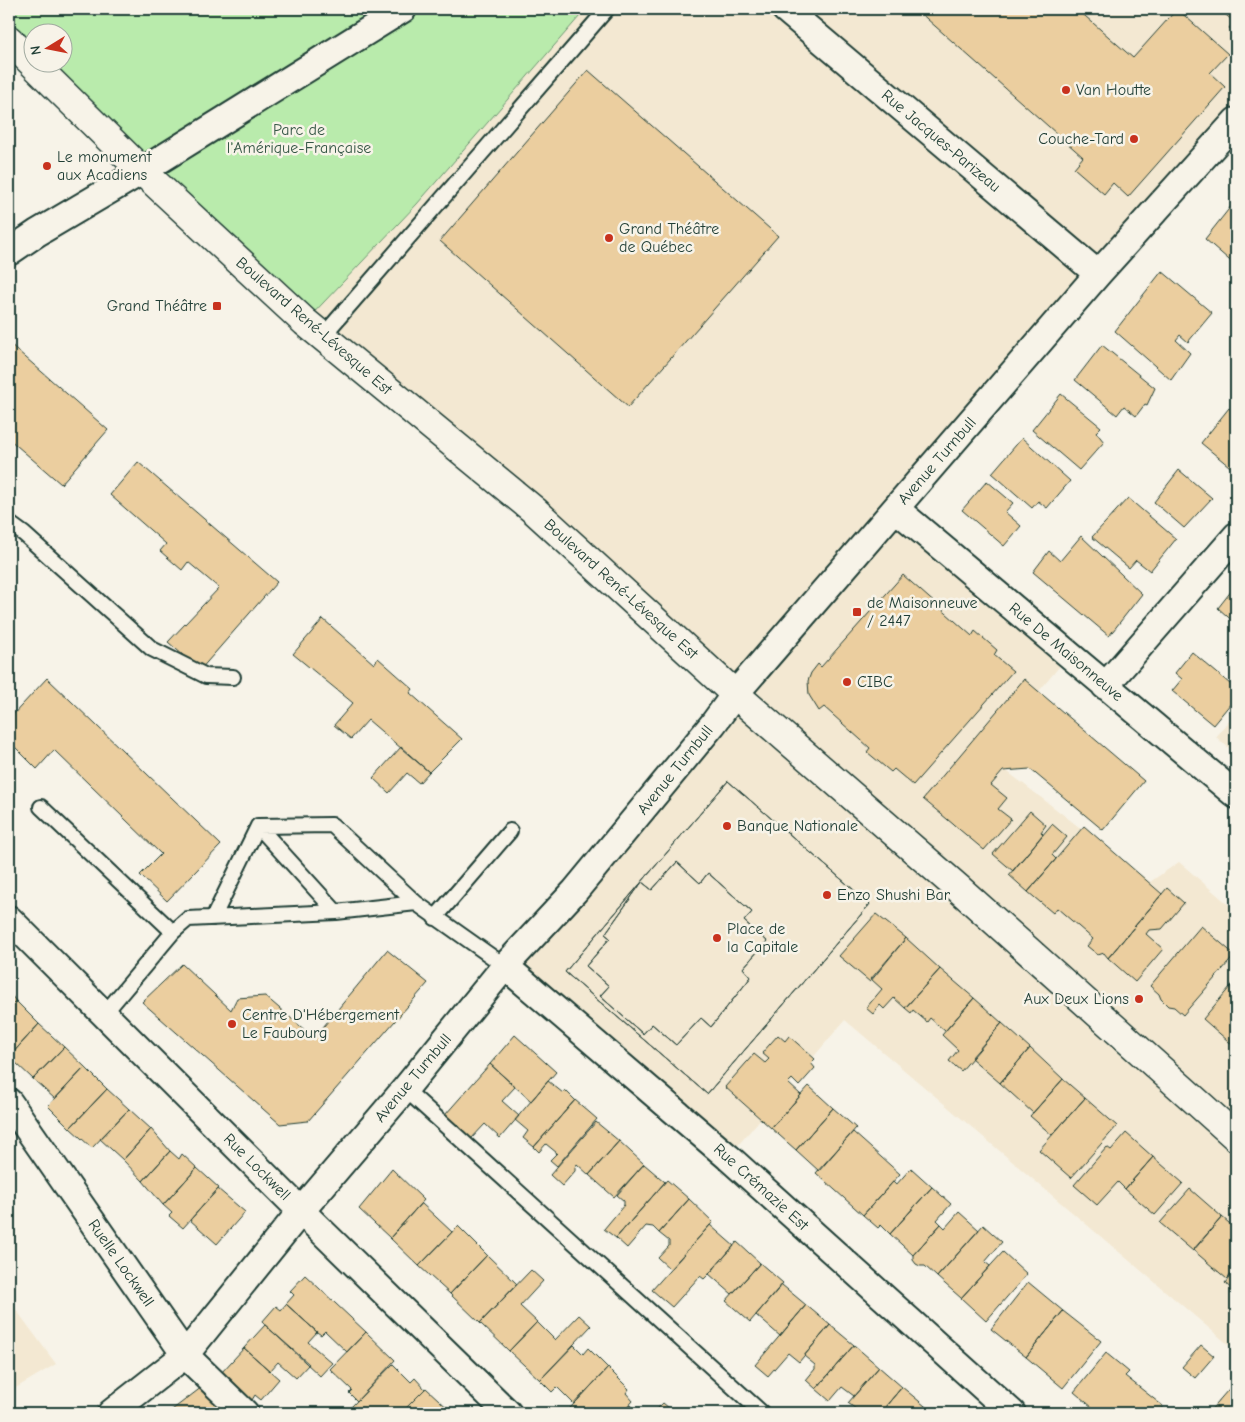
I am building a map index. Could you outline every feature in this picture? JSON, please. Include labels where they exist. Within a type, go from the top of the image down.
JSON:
[{"type":"main road","name":"Boulevard René-Lévesque Est","points":[[9,40],[142,171],[322,337],[535,511],[735,694],[958,888],[1236,1137]]},
{"type":"street","points":[[9,252],[403,9]]},
{"type":"street","name":"Rue Jacques-Parizeau","points":[[785,9],[1098,274]]},
{"type":"street","name":"Avenue Turnbull","points":[[111,1413],[185,1355],[301,1211],[504,966],[575,891],[713,724],[735,694],[1098,274],[1236,121]]},
{"type":"street","name":"Rue De Maisonneuve","points":[[896,509],[1236,795]]},
{"type":"street","points":[[1105,686],[1236,536]]},
{"type":"street","name":"Rue Lockwell","points":[[9,919],[301,1211],[508,1413]]},
{"type":"street","name":"Rue Crémazie Est","points":[[504,966],[728,1157],[1012,1413]]},
{"type":"street","name":"Ruelle Lockwell","points":[[9,1102],[185,1355],[245,1413]]},
{"type":"lane","points":[[322,337],[607,9]]},
{"type":"lane","points":[[9,523],[24,534],[152,649],[206,676],[233,677]]},
{"type":"lane","points":[[41,807],[173,932]]},
{"type":"lane","points":[[258,826],[332,825],[416,903],[504,966]]},
{"type":"lane","points":[[213,918],[258,826]]},
{"type":"lane","points":[[258,826],[336,912]]},
{"type":"lane","points":[[435,918],[510,831]]},
{"type":"lane","points":[[104,1014],[173,932],[188,919],[336,912],[416,903]]},
{"type":"lane","points":[[404,1089],[762,1413]]},
{"type":"shaded area","points":[[586,9],[1236,9],[1236,121],[896,509],[1069,655],[986,755],[1150,882],[1179,862],[1236,911],[1236,1351],[845,1020],[728,1157],[505,966],[735,694],[305,322],[417,204]]},
{"type":"shaded area","points":[[1236,713],[1236,754],[1216,737]]},
{"type":"shaded area","points":[[9,1300],[56,1364],[9,1392]]},
{"type":"green space","name":"Parc de l'Amérique-Française","points":[[9,9],[586,9],[417,204],[305,322],[142,171],[41,72],[72,72],[72,22],[22,22],[22,53],[9,40]]},
{"type":"building","points":[[919,9],[1077,9],[1133,58],[1177,9],[1228,54],[1210,73],[1225,87],[1128,197],[1113,183],[1104,194],[1074,168],[1083,157],[918,11]]},
{"type":"building","points":[[1219,9],[1236,9],[1236,34],[1229,28],[1234,22]]},
{"type":"building","name":"Grand Théâtre de Québec","points":[[588,70],[778,236],[628,407],[440,241]]},
{"type":"building","points":[[1236,200],[1236,266],[1205,239]]},
{"type":"building","points":[[1162,271],[1212,313],[1188,342],[1180,335],[1176,340],[1190,353],[1171,380],[1115,331]]},
{"type":"building","points":[[9,343],[108,430],[61,484],[9,439]]},
{"type":"building","points":[[1102,345],[1155,388],[1147,405],[1145,404],[1136,416],[1124,406],[1117,415],[1075,380]]},
{"type":"building","points":[[1061,394],[1101,427],[1096,432],[1104,442],[1079,470],[1032,430]]},
{"type":"building","points":[[1229,408],[1236,414],[1235,471],[1201,443]]},
{"type":"building","points":[[1022,438],[1070,481],[1047,508],[1038,501],[1032,508],[992,473]]},
{"type":"building","points":[[138,462],[277,582],[200,670],[168,642],[219,588],[188,562],[182,570],[160,551],[166,544],[110,495]]},
{"type":"building","points":[[1179,470],[1212,498],[1184,528],[1154,502]]},
{"type":"building","points":[[987,481],[1013,503],[1005,512],[1021,526],[1004,546],[962,510]]},
{"type":"building","points":[[1128,498],[1176,539],[1150,571],[1136,560],[1129,568],[1092,537]]},
{"type":"building","points":[[1081,536],[1142,594],[1109,636],[1033,572],[1049,551],[1060,561]]},
{"type":"building","points":[[903,575],[972,636],[975,631],[997,650],[994,655],[1013,671],[913,785],[894,769],[891,772],[867,752],[870,748],[824,707],[819,711],[809,695],[808,681],[818,664],[821,667]]},
{"type":"building","points":[[1236,585],[1236,624],[1218,608]]},
{"type":"building","points":[[323,619],[374,664],[378,658],[413,689],[410,693],[462,739],[429,772],[368,720],[351,739],[334,725],[353,703],[293,654]]},
{"type":"building","points":[[1192,652],[1236,689],[1236,697],[1213,725],[1172,691],[1182,679],[1175,673]]},
{"type":"building","points":[[47,678],[221,845],[167,901],[140,875],[161,854],[54,750],[37,769],[9,741],[9,719]]},
{"type":"building","points":[[1024,679],[1144,781],[1103,830],[1030,769],[1003,771],[991,785],[1007,798],[998,809],[1011,819],[984,850],[923,799]]},
{"type":"building","points":[[401,747],[429,772],[419,783],[407,773],[389,793],[373,778]]},
{"type":"building","points":[[728,781],[870,904],[707,1094],[565,972]],"holes":[[[677,862],[700,883],[708,873],[752,912],[744,921],[767,941],[743,968],[751,977],[711,1027],[701,1018],[676,1045],[652,1024],[643,1034],[600,996],[609,986],[586,966],[610,938],[605,934],[642,882],[652,890]]]},
{"type":"building","name":"Place de la Capitale","points":[[728,781],[870,904],[707,1094],[565,972]]},
{"type":"building","points":[[1030,811],[1046,825],[1041,832],[1043,834],[1013,871],[993,854]]},
{"type":"building","points":[[1052,824],[1067,837],[1052,855],[1056,859],[1028,892],[1009,875]]},
{"type":"building","points":[[1084,826],[1162,894],[1108,958],[1104,953],[1098,955],[1087,946],[1093,939],[1057,908],[1053,913],[1028,892]]},
{"type":"building","points":[[677,862],[700,883],[708,873],[752,912],[744,921],[767,941],[743,968],[751,977],[711,1027],[701,1018],[676,1045],[652,1024],[643,1034],[600,996],[609,986],[586,966],[610,938],[605,934],[642,882],[652,890]]},
{"type":"building","points":[[1167,888],[1184,903],[1162,929],[1149,930],[1146,934],[1163,949],[1135,982],[1108,958]]},
{"type":"building","points":[[876,914],[906,938],[870,982],[839,956]]},
{"type":"building","points":[[1201,926],[1235,955],[1183,1015],[1174,1007],[1168,1006],[1150,986]]},
{"type":"building","points":[[906,938],[940,969],[905,1008],[894,998],[884,1009],[880,1005],[873,1014],[866,1008],[882,989],[871,979]]},
{"type":"building","name":"Centre D'Hébergement Le Faubourg","points":[[387,950],[428,983],[308,1121],[280,1124],[142,1002],[182,964],[231,1010],[237,998],[265,996],[314,1038]]},
{"type":"building","points":[[940,969],[974,998],[945,1031],[930,1018],[927,1022],[913,1010],[911,1013],[905,1008]]},
{"type":"building","points":[[1236,980],[1236,1048],[1203,1019]]},
{"type":"building","points":[[9,993],[16,1001],[9,1008]]},
{"type":"building","points":[[974,998],[1002,1023],[961,1071],[949,1061],[958,1050],[942,1035]]},
{"type":"building","points":[[16,1001],[39,1024],[9,1057],[9,1008]]},
{"type":"building","points":[[1002,1023],[1030,1048],[1000,1083],[971,1058]]},
{"type":"building","points":[[39,1024],[64,1047],[33,1079],[16,1063],[12,1067],[9,1064],[9,1057]]},
{"type":"building","points":[[515,1035],[556,1072],[531,1101],[490,1064]]},
{"type":"building","points":[[778,1035],[785,1041],[789,1036],[815,1059],[811,1063],[815,1068],[799,1086],[792,1079],[788,1083],[801,1095],[771,1128],[725,1087],[754,1054],[765,1063],[769,1059],[762,1053]]},
{"type":"building","points":[[64,1047],[85,1067],[55,1099],[33,1079]]},
{"type":"building","points":[[1030,1048],[1063,1079],[1033,1113],[1000,1083]]},
{"type":"building","points":[[490,1064],[515,1087],[502,1101],[519,1116],[500,1138],[485,1124],[471,1139],[445,1115]]},
{"type":"building","points":[[85,1067],[107,1089],[70,1128],[48,1106]]},
{"type":"building","points":[[1063,1079],[1085,1098],[1052,1135],[1030,1116]]},
{"type":"building","points":[[548,1081],[563,1093],[565,1090],[575,1100],[534,1147],[523,1138],[528,1131],[515,1120]]},
{"type":"building","points":[[809,1086],[833,1108],[796,1150],[771,1128]]},
{"type":"building","points":[[107,1089],[129,1109],[92,1148],[70,1128]]},
{"type":"building","points":[[1085,1098],[1117,1126],[1071,1178],[1039,1150]]},
{"type":"building","points":[[575,1100],[597,1119],[557,1166],[550,1160],[557,1153],[546,1144],[539,1152],[534,1147]]},
{"type":"building","points":[[833,1108],[856,1128],[819,1171],[796,1150]]},
{"type":"building","points":[[129,1109],[151,1129],[123,1160],[100,1139]]},
{"type":"building","points":[[596,1122],[619,1141],[589,1175],[577,1164],[575,1171],[562,1186],[550,1175]]},
{"type":"building","points":[[151,1129],[170,1151],[143,1181],[123,1160]]},
{"type":"building","points":[[853,1132],[900,1174],[863,1215],[816,1173]]},
{"type":"building","points":[[1126,1133],[1153,1157],[1125,1189],[1118,1182],[1097,1205],[1074,1185],[1107,1147],[1111,1150]]},
{"type":"building","points":[[619,1141],[644,1164],[614,1197],[589,1175]]},
{"type":"building","points":[[170,1151],[179,1159],[182,1154],[197,1168],[163,1205],[143,1181]]},
{"type":"building","points":[[1153,1157],[1183,1183],[1155,1215],[1125,1189]]},
{"type":"building","points":[[644,1164],[665,1182],[616,1238],[604,1229],[624,1205],[624,1201],[617,1195]]},
{"type":"building","points":[[197,1168],[219,1188],[183,1228],[169,1216],[172,1213],[163,1205]]},
{"type":"building","points":[[911,1168],[932,1187],[890,1234],[881,1225],[878,1228],[863,1215],[893,1182],[896,1185]]},
{"type":"building","points":[[392,1169],[424,1200],[390,1238],[359,1209]]},
{"type":"building","points":[[667,1180],[689,1199],[659,1233],[653,1227],[646,1226],[627,1248],[616,1238]]},
{"type":"building","points":[[932,1187],[951,1204],[937,1220],[941,1224],[913,1255],[890,1234]]},
{"type":"building","points":[[218,1189],[245,1212],[217,1244],[190,1220]]},
{"type":"building","points":[[1190,1189],[1222,1217],[1193,1251],[1160,1223]]},
{"type":"building","points":[[689,1199],[713,1222],[670,1269],[658,1258],[669,1246],[669,1241],[659,1233]]},
{"type":"building","points":[[421,1203],[452,1232],[419,1266],[390,1238]]},
{"type":"building","points":[[959,1212],[979,1230],[937,1277],[925,1266],[916,1264],[913,1260],[913,1255],[941,1224],[945,1228]]},
{"type":"building","points":[[1222,1217],[1236,1229],[1236,1269],[1227,1279],[1193,1250]]},
{"type":"building","points":[[710,1225],[734,1246],[704,1279],[700,1276],[672,1307],[652,1290]]},
{"type":"building","points":[[983,1225],[1002,1242],[985,1262],[990,1266],[961,1298],[937,1277]]},
{"type":"building","points":[[458,1226],[487,1255],[450,1294],[419,1266]]},
{"type":"building","points":[[737,1242],[760,1263],[732,1294],[709,1274]]},
{"type":"building","points":[[1003,1252],[1027,1274],[986,1321],[961,1298]]},
{"type":"building","points":[[487,1255],[517,1284],[480,1323],[450,1294]]},
{"type":"building","points":[[760,1263],[783,1283],[750,1322],[726,1301]]},
{"type":"building","points":[[1236,1269],[1236,1293],[1225,1283]]},
{"type":"building","points":[[531,1270],[543,1281],[520,1306],[537,1322],[509,1351],[480,1323]]},
{"type":"building","points":[[305,1275],[366,1332],[347,1352],[325,1331],[321,1335],[286,1304],[294,1295],[290,1291]]},
{"type":"building","points":[[1028,1282],[1063,1311],[1026,1357],[991,1329]]},
{"type":"building","points":[[782,1285],[806,1305],[780,1336],[756,1315]]},
{"type":"building","points":[[286,1304],[317,1332],[308,1342],[332,1363],[320,1376],[262,1322],[276,1306],[281,1310]]},
{"type":"building","points":[[806,1305],[830,1325],[799,1362],[788,1353],[768,1376],[755,1365]]},
{"type":"building","points":[[1063,1311],[1101,1341],[1063,1388],[1026,1357]]},
{"type":"building","points":[[579,1315],[591,1326],[540,1380],[509,1351],[537,1322],[555,1340]]},
{"type":"building","points":[[265,1325],[309,1364],[296,1378],[278,1362],[270,1371],[244,1348]]},
{"type":"building","points":[[830,1325],[854,1345],[816,1389],[806,1380],[815,1369],[815,1365],[804,1356]]},
{"type":"building","points":[[366,1332],[395,1360],[357,1401],[349,1393],[352,1390],[330,1369]]},
{"type":"building","points":[[574,1345],[583,1354],[588,1348],[608,1368],[574,1404],[557,1387],[552,1392],[540,1380]]},
{"type":"building","points":[[854,1345],[879,1367],[854,1396],[842,1387],[830,1401],[816,1389]]},
{"type":"building","points":[[1201,1345],[1214,1356],[1195,1378],[1182,1367]]},
{"type":"building","points":[[244,1348],[279,1379],[261,1400],[255,1395],[252,1400],[221,1373]]},
{"type":"building","points":[[1106,1353],[1129,1372],[1125,1376],[1163,1406],[1158,1413],[1099,1413],[1074,1392]]},
{"type":"building","points":[[393,1364],[411,1382],[415,1378],[425,1389],[401,1413],[358,1413],[351,1407]]},
{"type":"building","points":[[879,1367],[902,1387],[880,1413],[861,1413],[848,1403]]},
{"type":"building","points":[[608,1368],[629,1389],[626,1393],[633,1401],[622,1413],[576,1413],[570,1408]]},
{"type":"building","points":[[1235,1382],[1236,1413],[1208,1413]]},
{"type":"building","points":[[202,1387],[228,1413],[168,1413]]},
{"type":"building","points":[[902,1387],[925,1406],[919,1413],[880,1413]]},
{"type":"building","points":[[426,1388],[453,1413],[401,1413]]},
{"type":"building","points":[[663,1403],[675,1413],[653,1413]]},
{"type":"building","points":[[630,1405],[638,1413],[622,1413]]},
{"type":"building","points":[[743,1406],[751,1413],[736,1413]]},
{"type":"building","points":[[925,1406],[933,1413],[919,1413]]},
{"type":"place","name":"Van Houtte","points":[[1066,90]]},
{"type":"place","name":"Couche-Tard","points":[[1134,139]]},
{"type":"place","name":"Le monument aux Acadiens","points":[[47,166]]},
{"type":"place","name":"Grand Théâtre de Québec","points":[[609,238]]},
{"type":"place","name":"Grand Théâtre","points":[[217,306]]},
{"type":"place","name":"de Maisonneuve / 2447","points":[[857,612]]},
{"type":"place","name":"CIBC","points":[[847,682]]},
{"type":"place","name":"Banque Nationale","points":[[727,826]]},
{"type":"place","name":"Enzo Shushi Bar","points":[[827,895]]},
{"type":"place","name":"Place de la Capitale","points":[[717,938]]},
{"type":"place","name":"Aux Deux Lions","points":[[1139,999]]},
{"type":"place","name":"Centre D'Hébergement Le Faubourg","points":[[232,1024]]}]
